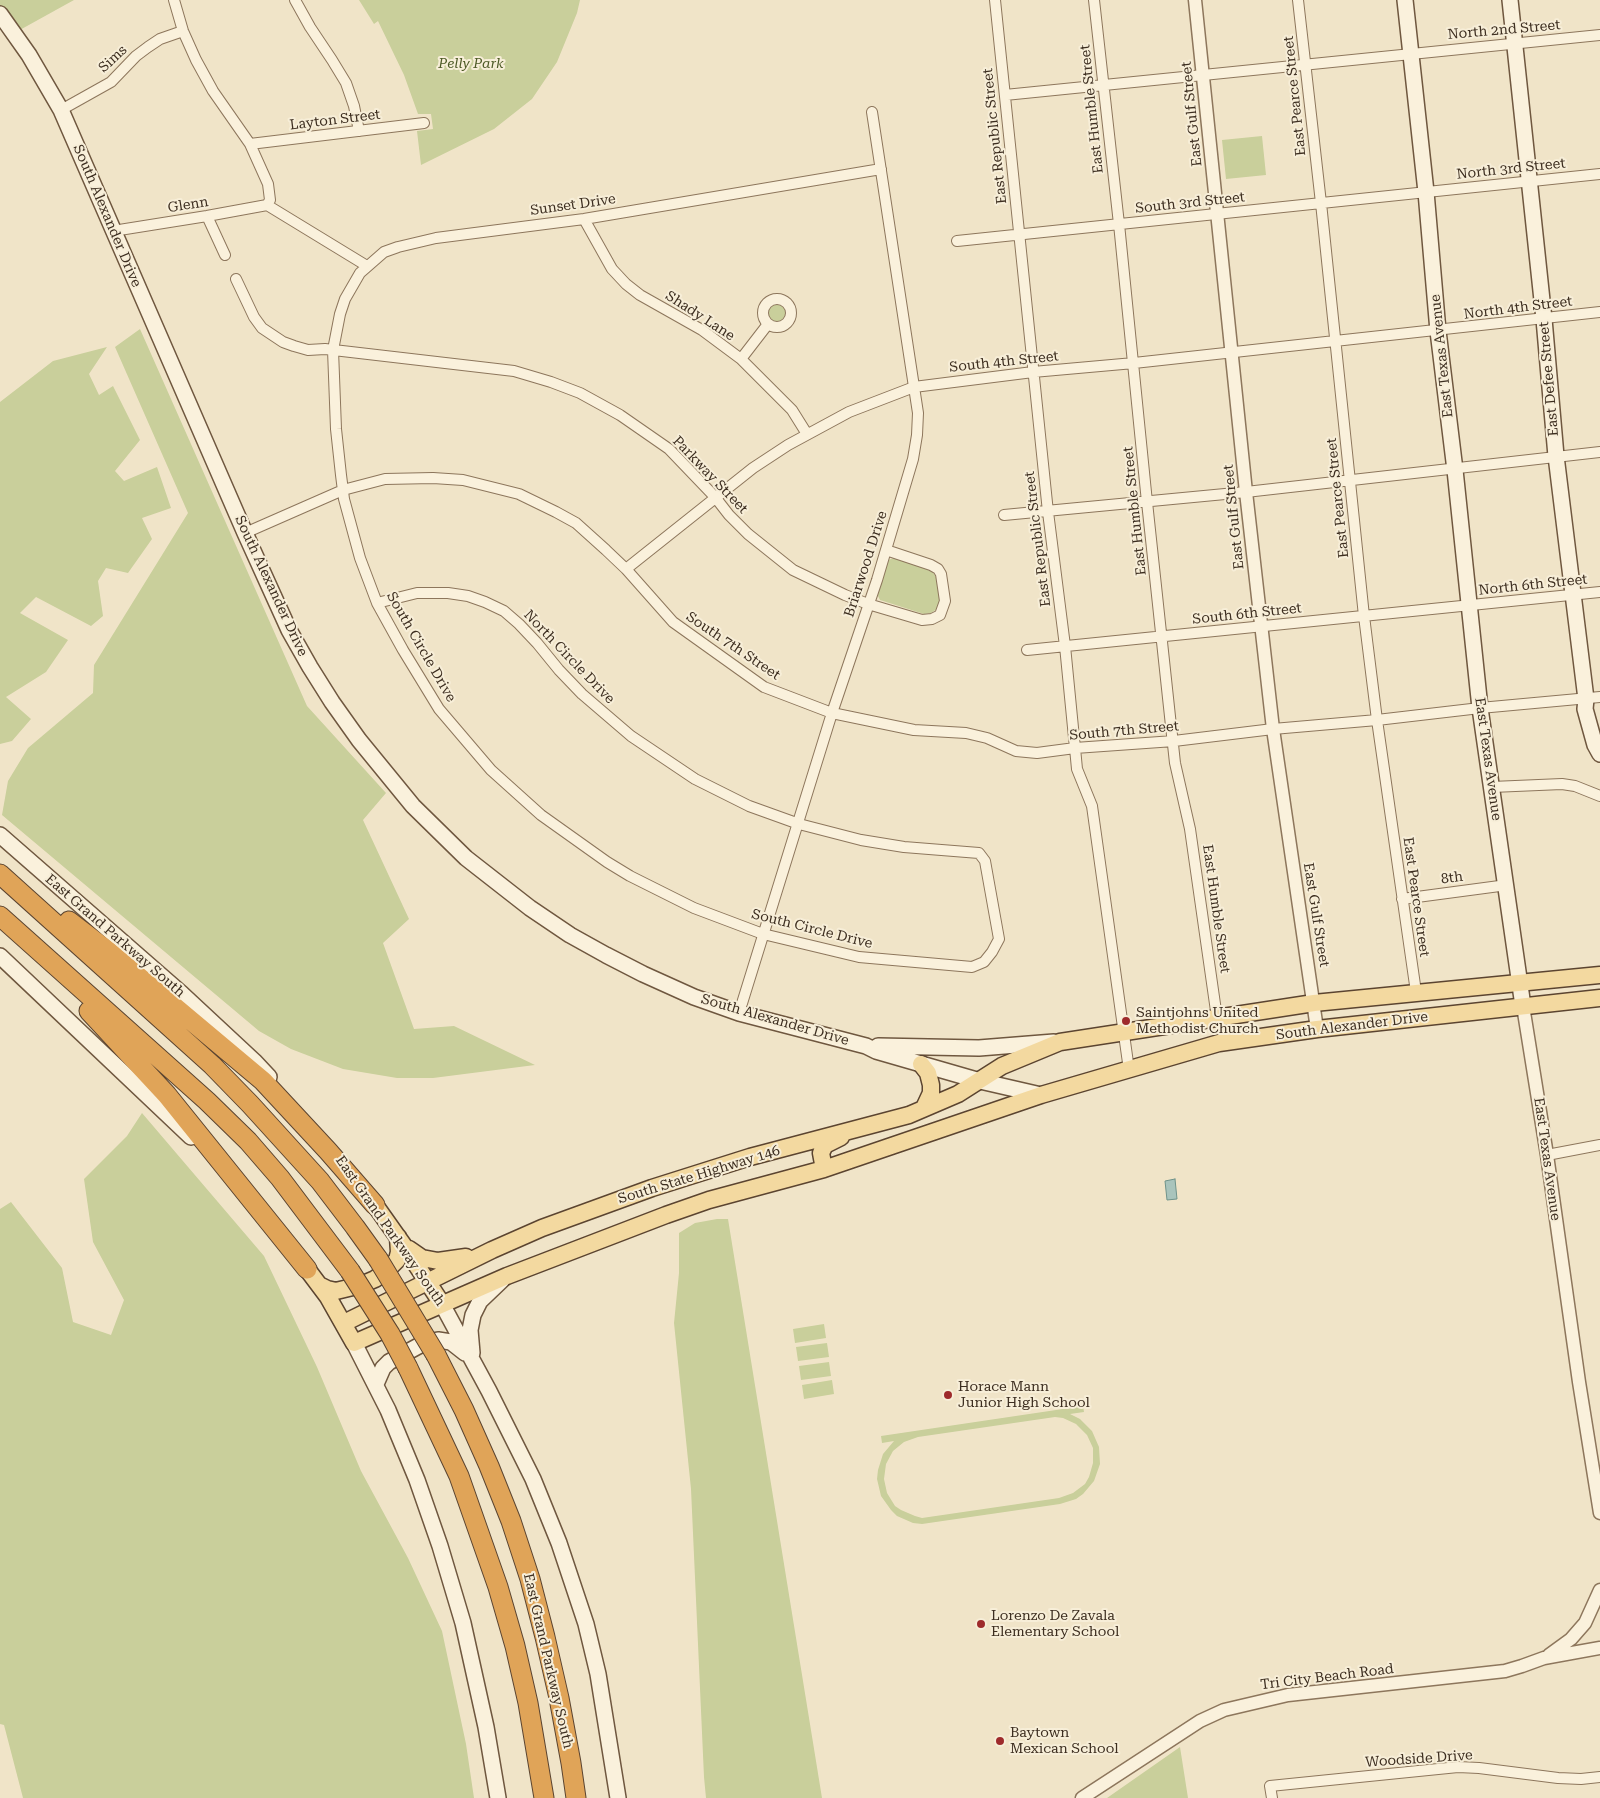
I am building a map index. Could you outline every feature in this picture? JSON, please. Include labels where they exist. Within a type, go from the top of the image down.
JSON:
[{"type":"highway","points":[[4,878],[61,915],[108,951],[263,1081],[306,1126],[375,1205]]},
{"type":"highway","name":"East Grand Parkway South","points":[[4,878],[212,1065],[250,1104],[325,1188],[378,1259],[436,1355],[464,1410],[490,1466],[511,1521],[530,1579],[557,1690],[576,1798]]},
{"type":"highway","points":[[0,916],[207,1101],[248,1141],[280,1178],[350,1271],[390,1334],[459,1476],[498,1587],[515,1646],[528,1703],[544,1798]]},
{"type":"highway","points":[[20,934],[84,1006],[168,1094],[307,1268]]},
{"type":"main road","name":"East Texas Avenue","points":[[1405,0],[1426,192],[1438,331],[1455,470],[1480,708],[1523,1006]]},
{"type":"main road","name":"East Defee Street","points":[[1510,0],[1544,319],[1556,456],[1574,594],[1593,698],[1586,715],[1595,746],[1600,754]]},
{"type":"main road","name":"South Alexander Drive","points":[[0,14],[37,67],[61,110],[245,533],[289,630],[310,667],[337,709],[380,766],[413,806],[437,831],[496,883],[570,935],[642,974],[694,997],[739,1013],[866,1046],[876,1051],[980,1081],[1041,1095],[1219,1044],[1317,1029],[1600,998]]},
{"type":"main road","name":"East Grand Parkway South","points":[[0,835],[182,994],[254,1061],[331,1147],[375,1205],[428,1282],[473,1362],[533,1479],[560,1543],[586,1624],[596,1666],[618,1798]]},
{"type":"main road","points":[[0,956],[183,1128],[307,1268],[344,1323],[376,1384],[417,1480],[440,1546],[461,1615],[486,1727],[498,1798]]},
{"type":"main road","name":"South Alexander Drive","points":[[866,1046],[979,1048],[1060,1042],[1124,1034],[1314,1003],[1600,975]]},
{"type":"main road","name":"South State Highway 146","points":[[344,1323],[492,1250],[542,1228],[652,1188],[750,1157],[909,1114],[958,1094],[1002,1066],[1060,1042]]},
{"type":"main road","points":[[921,1064],[928,1073],[931,1085],[931,1093],[924,1108]]},
{"type":"main road","name":"South State Highway 146","points":[[354,1343],[507,1276],[674,1212],[824,1168],[1041,1095]]},
{"type":"main road","points":[[824,1168],[821,1153],[825,1145],[858,1128]]},
{"type":"main road","points":[[319,1285],[327,1290],[336,1291],[361,1285],[375,1278],[386,1271],[397,1260],[401,1242],[422,1258],[438,1261],[492,1250]]},
{"type":"main road","points":[[473,1362],[470,1330],[473,1315],[480,1301],[507,1276]]},
{"type":"main road","points":[[376,1384],[383,1368],[389,1362],[424,1344],[438,1340],[451,1342],[461,1348],[473,1362]]},
{"type":"street","points":[[174,0],[183,31],[196,60],[213,91],[250,144],[268,184],[270,200],[268,205],[367,266]]},
{"type":"street","points":[[295,0],[346,83],[354,106],[359,131]]},
{"type":"street","name":"East Republic Street","points":[[995,0],[1048,512],[1065,646],[1074,748],[1078,768],[1092,806],[1129,1070]]},
{"type":"street","name":"East Humble Street","points":[[1094,0],[1120,224],[1175,763],[1190,829],[1217,1018]]},
{"type":"street","name":"East Gulf Street","points":[[1195,0],[1246,492],[1273,729],[1317,1029]]},
{"type":"street","name":"East Pearce Street","points":[[1298,0],[1364,616],[1416,992]]},
{"type":"street","name":"Sims","points":[[61,110],[111,82],[136,56],[160,39],[183,31]]},
{"type":"street","name":"North 2nd Street","points":[[1005,96],[1600,35]]},
{"type":"street","name":"Briarwood Drive","points":[[739,1013],[832,714],[886,550],[913,459],[917,435],[918,412],[872,112]]},
{"type":"street","name":"Layton Street","points":[[250,144],[424,123]]},
{"type":"street","name":"Sunset Drive","points":[[334,350],[344,299],[352,284],[367,266],[384,252],[436,238],[584,219],[881,169]]},
{"type":"street","name":"North 3rd Street","points":[[1426,192],[1600,174]]},
{"type":"street","name":"South 3rd Street","points":[[957,241],[1426,192]]},
{"type":"street","name":"Glenn","points":[[113,231],[268,205]]},
{"type":"street","points":[[207,216],[225,255]]},
{"type":"street","name":"Shady Lane","points":[[584,219],[612,269],[626,284],[640,295],[702,330],[741,359],[792,410],[808,434]]},
{"type":"street","name":"Parkway Street","points":[[236,279],[254,317],[272,335],[283,342],[308,350],[325,348],[504,370],[551,382],[580,393],[620,415],[669,449],[716,497],[729,515],[748,534],[793,570],[868,604],[922,620],[940,616],[946,601],[941,574],[938,568],[932,564],[886,550]]},
{"type":"street","name":"North 4th Street","points":[[1438,331],[1600,312]]},
{"type":"street","points":[[741,359],[768,324]]},
{"type":"street","name":"South 4th Street","points":[[626,569],[754,468],[808,434],[849,412],[914,387],[1033,372],[1438,331]]},
{"type":"street","name":"South Circle Drive","points":[[334,350],[336,429],[343,490],[360,558],[377,603],[439,709],[491,770],[541,815],[630,876],[694,908],[763,934],[859,958],[972,967],[984,962],[999,939],[990,887]]},
{"type":"street","points":[[1004,515],[1455,470],[1600,452]]},
{"type":"street","name":"South 7th Street","points":[[245,533],[343,490],[385,479],[433,478],[462,480],[519,494],[576,523],[626,569],[673,622],[764,688],[832,714],[914,730],[966,733],[987,738],[1016,751],[1036,753],[1074,748],[1174,741],[1273,729],[1593,698]]},
{"type":"street","name":"North 6th Street","points":[[1470,606],[1600,592]]},
{"type":"street","name":"North Circle Drive","points":[[377,603],[417,593],[448,593],[485,602],[504,611],[519,624],[582,694],[631,736],[695,779],[749,806],[799,824],[861,840],[904,848],[979,853],[985,861],[990,887]]},
{"type":"street","name":"South 6th Street","points":[[1027,650],[1261,625],[1470,606]]},
{"type":"street","points":[[1492,787],[1562,784],[1575,786],[1600,796]]},
{"type":"street","name":"8th","points":[[1402,898],[1507,885]]},
{"type":"street","name":"East Texas Avenue","points":[[1523,1006],[1600,1514]]},
{"type":"street","points":[[1547,1155],[1600,1145]]},
{"type":"street","points":[[1544,1658],[1571,1639],[1585,1623],[1600,1590]]},
{"type":"street","name":"Tri City Beach Road","points":[[1082,1798],[1200,1721],[1224,1710],[1288,1695],[1505,1671],[1544,1658],[1600,1648]]},
{"type":"street","name":"Woodside Drive","points":[[1272,1798],[1270,1786],[1458,1767],[1558,1778],[1600,1778]]},
{"type":"green space","points":[[0,0],[74,0],[18,31],[0,5]]},
{"type":"green space","name":"Pelly Park","points":[[359,0],[580,0],[577,13],[557,62],[532,99],[494,129],[421,165],[417,131],[433,129],[431,114],[418,114],[404,75],[378,21],[374,24]]},
{"type":"green space","points":[[1262,136],[1266,175],[1226,179],[1222,140]]},
{"type":"green space","points":[[778,302],[785,305],[788,312],[785,319],[778,322],[771,319],[768,312],[771,305]]},
{"type":"green space","points":[[140,329],[307,706],[386,793],[363,820],[409,919],[383,943],[414,1029],[454,1026],[535,1065],[433,1078],[397,1078],[343,1069],[291,1049],[259,1031],[2,815],[8,781],[28,748],[93,693],[94,665],[188,513],[115,347]]},
{"type":"green space","points":[[107,347],[89,374],[99,395],[113,386],[140,440],[115,471],[124,481],[157,467],[171,508],[142,518],[152,539],[128,573],[106,568],[98,581],[103,616],[91,626],[36,597],[20,613],[68,640],[46,672],[6,697],[31,719],[12,741],[0,744],[0,402],[53,361]]},
{"type":"green space","points":[[894,558],[932,571],[936,577],[941,602],[937,609],[931,613],[924,614],[880,600],[877,594],[888,560]]},
{"type":"green space","points":[[142,1113],[264,1256],[317,1367],[361,1471],[408,1558],[442,1631],[466,1744],[474,1798],[23,1798],[4,1725],[0,1724],[0,1209],[11,1202],[62,1268],[73,1322],[111,1335],[124,1300],[93,1242],[84,1179],[127,1136]]},
{"type":"green space","points":[[728,1219],[822,1798],[706,1798],[691,1489],[674,1323],[679,1273],[679,1233],[695,1223]]},
{"type":"green space","points":[[824,1324],[826,1338],[795,1343],[793,1329]]},
{"type":"green space","points":[[827,1343],[829,1357],[798,1361],[796,1347]]},
{"type":"green space","points":[[829,1362],[831,1376],[801,1380],[799,1366]]},
{"type":"green space","points":[[832,1380],[834,1394],[804,1399],[802,1385]]},
{"type":"green space","points":[[1083,1406],[1084,1412],[1070,1414],[1080,1419],[1092,1431],[1099,1447],[1100,1464],[1094,1481],[1076,1499],[1060,1504],[922,1524],[913,1523],[897,1516],[881,1496],[877,1479],[878,1470],[883,1454],[894,1441],[882,1443],[881,1436]],"holes":[[[1055,1417],[1063,1418],[1076,1424],[1087,1435],[1093,1448],[1093,1463],[1089,1477],[1085,1484],[1073,1493],[1059,1498],[922,1518],[895,1506],[887,1493],[884,1479],[886,1464],[893,1451],[904,1442],[918,1437]]]},
{"type":"green space","points":[[1180,1747],[1188,1798],[1107,1798]]},
{"type":"water","points":[[1175,1179],[1177,1199],[1167,1200],[1165,1181]]},
{"type":"place","name":"Saintjohns United Methodist Church","points":[[1126,1021]]},
{"type":"place","name":"Horace Mann Junior High School","points":[[948,1395]]},
{"type":"place","name":"Lorenzo De Zavala Elementary School","points":[[981,1624]]},
{"type":"place","name":"Baytown Mexican School","points":[[1000,1741]]}]
